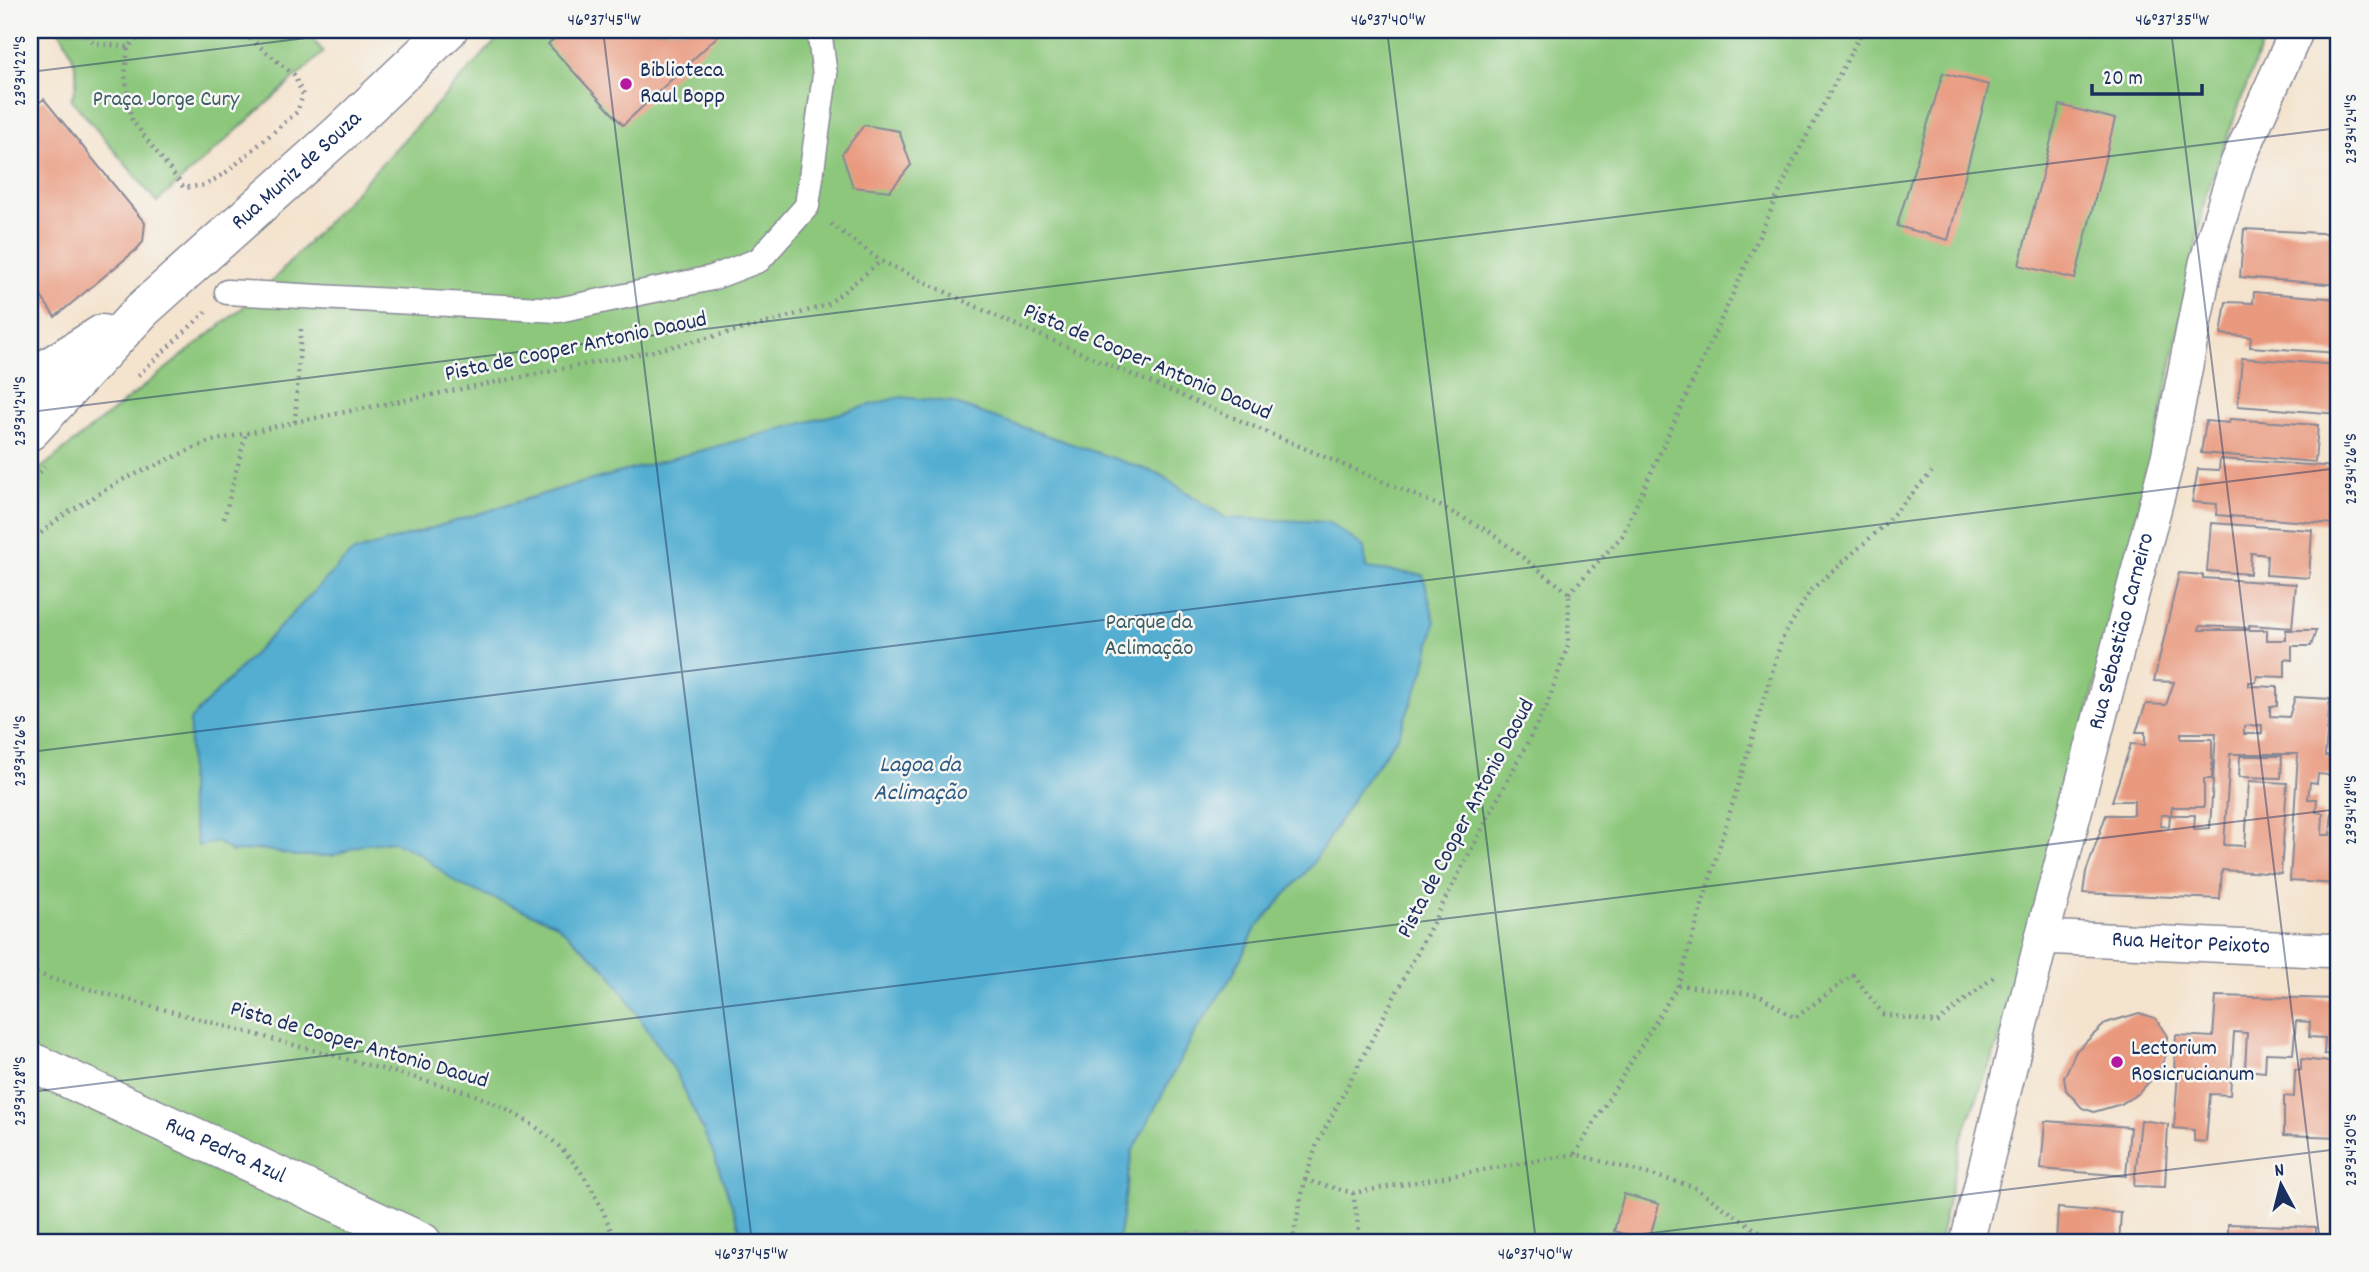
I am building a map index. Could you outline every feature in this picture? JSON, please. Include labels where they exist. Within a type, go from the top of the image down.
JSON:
[{"type":"street","name":"Rua Muniz de Souza","points":[[30,430],[142,310],[338,135],[447,30]]},
{"type":"street","points":[[227,292],[558,310],[712,278],[760,260],[807,206],[825,75],[819,30]]},
{"type":"street","name":"Rua Sebastião Carneiro","points":[[1967,1242],[2042,937],[2168,457],[2206,263],[2237,163],[2297,30]]},
{"type":"street","name":"Rua Muniz de Souza","points":[[30,379],[142,310]]},
{"type":"street","name":"Rua Heitor Peixoto","points":[[2042,937],[2339,951]]},
{"type":"street","name":"Rua Pedra Azul","points":[[30,1061],[422,1242]]},
{"type":"path","points":[[83,30],[93,43],[128,47]]},
{"type":"path","points":[[148,30],[128,47],[125,75],[132,120],[184,188],[206,186],[297,113],[303,95],[294,75],[247,36],[234,30]]},
{"type":"path","points":[[1569,593],[1622,536],[1794,160],[1863,30]]},
{"type":"path","points":[[807,206],[881,261]]},
{"type":"path","name":"Pista de Cooper Antonio Daoud","points":[[30,542],[62,516],[122,480],[208,442],[295,422],[576,367],[760,325],[827,305],[881,261],[1002,319],[1440,506],[1490,532],[1569,593],[1567,645],[1547,705],[1317,1144],[1305,1180],[1292,1242]]},
{"type":"path","points":[[295,422],[304,295]]},
{"type":"path","points":[[223,519],[246,433]]},
{"type":"path","points":[[1575,1154],[1678,985],[1782,639],[1811,590],[1878,531],[1932,472]]},
{"type":"path","points":[[1678,985],[1759,995],[1795,1018],[1853,975],[1883,1014],[1937,1023],[2042,937]]},
{"type":"path","name":"Pista de Cooper Antonio Daoud","points":[[30,970],[52,979],[467,1092],[497,1104],[525,1118],[566,1150],[596,1196],[615,1242]]},
{"type":"path","points":[[1305,1180],[1353,1193],[1575,1154],[1692,1186],[1774,1242]]},
{"type":"path","points":[[1353,1193],[1361,1242]]},
{"type":"green space","name":"Praça Jorge Cury","points":[[59,30],[304,30],[324,52],[157,202],[71,99],[75,90],[76,72],[68,46]]},
{"type":"green space","name":"Parque da Aclimação","points":[[506,30],[2267,30],[2206,194],[2148,482],[2009,1015],[1961,1139],[1939,1242],[30,1242],[30,477],[261,293]]},
{"type":"water","name":"Lagoa da Aclimação","points":[[900,397],[950,402],[1159,474],[1226,518],[1328,522],[1364,547],[1366,568],[1423,575],[1435,622],[1424,671],[1398,736],[1356,794],[1312,865],[1256,928],[1232,976],[1194,1034],[1132,1152],[1118,1242],[745,1242],[712,1150],[675,1071],[609,972],[555,923],[458,884],[420,854],[392,841],[361,845],[332,856],[295,856],[262,849],[232,852],[217,842],[198,846],[189,801],[190,720],[351,553],[566,487]]},
{"type":"building","name":"Biblioteca Raul Bopp","points":[[564,30],[714,30],[719,35],[623,125],[548,44]]},
{"type":"building","points":[[1943,73],[1989,85],[1948,240],[1897,226]]},
{"type":"building","points":[[30,83],[38,103],[44,99],[145,223],[143,242],[136,250],[55,317],[30,280]]},
{"type":"building","points":[[2060,105],[2115,119],[2075,279],[2019,265]]},
{"type":"building","points":[[864,125],[899,131],[911,165],[890,191],[853,187],[842,154]]},
{"type":"building","points":[[2244,229],[2339,234],[2339,285],[2240,277]]},
{"type":"building","points":[[2254,292],[2339,299],[2339,353],[2250,347],[2251,337],[2221,334],[2226,302],[2253,303]]},
{"type":"building","points":[[2242,358],[2339,365],[2339,414],[2238,406]]},
{"type":"building","points":[[2230,419],[2318,425],[2315,462],[2201,453],[2206,421],[2229,423]]},
{"type":"building","points":[[2220,459],[2338,467],[2334,524],[2216,515],[2217,504],[2192,502],[2198,469],[2219,470]]},
{"type":"building","points":[[2211,523],[2312,530],[2309,578],[2266,575],[2267,555],[2251,553],[2250,574],[2207,571]]},
{"type":"building","points":[[2179,573],[2203,575],[2203,578],[2296,584],[2292,628],[2200,626],[2199,630],[2267,630],[2267,640],[2286,640],[2286,630],[2316,630],[2311,646],[2292,646],[2292,660],[2285,659],[2285,677],[2257,676],[2256,682],[2249,682],[2249,686],[2277,687],[2277,706],[2270,707],[2270,716],[2289,717],[2295,697],[2330,699],[2325,756],[2339,757],[2339,776],[2318,774],[2317,783],[2310,782],[2308,799],[2317,799],[2316,812],[2323,813],[2322,835],[2330,835],[2333,799],[2339,800],[2339,884],[2290,881],[2298,754],[2230,754],[2224,845],[2245,846],[2249,781],[2287,783],[2281,874],[2222,870],[2220,899],[2083,893],[2086,872],[2106,815],[2134,815],[2134,801],[2112,801],[2131,744],[2145,745],[2145,732],[2136,732],[2146,704],[2166,705],[2174,682],[2154,681]],"holes":[[[2262,725],[2262,734],[2244,734],[2244,726]],[[2181,733],[2216,733],[2210,828],[2194,829],[2195,815],[2171,815],[2172,807],[2204,807],[2204,779],[2212,779],[2212,739],[2181,739]],[[2161,815],[2170,815],[2169,827],[2160,826]]]},
{"type":"building","points":[[2240,756],[2282,756],[2281,778],[2239,777]]},
{"type":"building","points":[[2216,996],[2339,999],[2339,1055],[2324,1054],[2325,1038],[2309,1037],[2310,1022],[2296,1021],[2293,1054],[2266,1053],[2265,1072],[2245,1070],[2247,1033],[2234,1032],[2230,1095],[2210,1094],[2206,1142],[2194,1141],[2194,1130],[2174,1128],[2178,1072],[2174,1072],[2176,1035],[2213,1037]]},
{"type":"building","name":"Lectorium Rosicrucianum","points":[[2139,1013],[2155,1018],[2167,1036],[2167,1053],[2158,1072],[2139,1093],[2121,1104],[2094,1112],[2082,1108],[2066,1090],[2064,1078],[2076,1051],[2106,1023]]},
{"type":"building","points":[[2301,1059],[2339,1063],[2339,1137],[2284,1135],[2284,1096],[2294,1097],[2295,1070],[2301,1070]]},
{"type":"building","points":[[2141,1120],[2168,1124],[2165,1187],[2134,1186]]},
{"type":"building","points":[[2045,1121],[2130,1127],[2126,1176],[2041,1169]]},
{"type":"building","points":[[2334,1189],[2339,1189],[2339,1218],[2333,1218]]},
{"type":"building","points":[[1624,1194],[1659,1204],[1649,1241],[1614,1231]]},
{"type":"building","points":[[2058,1208],[2121,1213],[2119,1242],[2056,1242]]},
{"type":"building","points":[[2228,1224],[2316,1227],[2316,1242],[2228,1242]]},
{"type":"place","name":"Biblioteca Raul Bopp","points":[[626,84]]},
{"type":"place","name":"Lectorium Rosicrucianum","points":[[2117,1062]]}]
